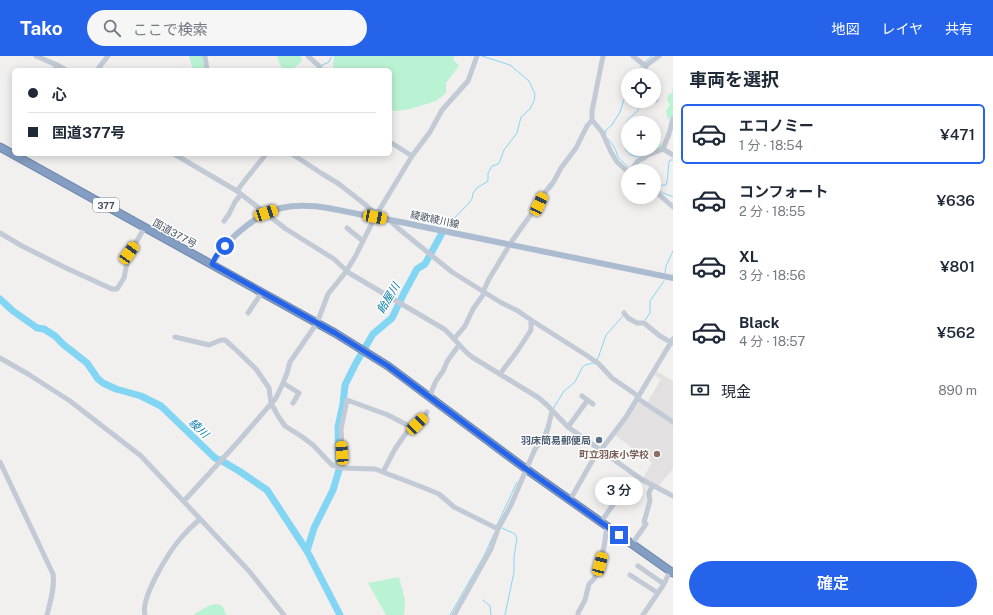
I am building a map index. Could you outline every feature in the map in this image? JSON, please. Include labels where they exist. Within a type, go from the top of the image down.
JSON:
[{"type":"highway","name":"国道377号","points":[[0,146],[12,153]]},
{"type":"highway","name":"国道377号","points":[[18,156],[335,333],[388,366],[526,469],[672,572]]},
{"type":"main road","name":"綾歌綾川線","points":[[212,264],[216,256],[252,221],[266,213],[280,208],[302,206],[376,216],[389,220],[673,278]]},
{"type":"street","points":[[36,56],[43,57],[62,68]]},
{"type":"street","points":[[99,68],[108,56]]},
{"type":"street","points":[[205,56],[207,68]]},
{"type":"street","points":[[308,56],[320,68]]},
{"type":"street","points":[[186,499],[276,398],[290,362],[317,324],[328,294],[355,257],[376,216],[412,156],[430,132],[442,110],[468,81],[477,56]]},
{"type":"street","points":[[603,56],[592,111],[592,120],[602,132],[611,152],[617,162],[621,165]]},
{"type":"street","points":[[633,56],[646,68]]},
{"type":"street","points":[[644,65],[659,56]]},
{"type":"street","points":[[636,164],[648,155],[663,149],[670,134],[673,118]]},
{"type":"street","points":[[454,339],[465,326],[483,295],[483,292],[499,262],[539,204],[543,195],[554,181],[561,168],[576,148],[587,126],[592,120]]},
{"type":"street","points":[[392,143],[412,156]]},
{"type":"street","points":[[663,149],[673,155]]},
{"type":"street","points":[[177,156],[239,193],[286,229],[334,259],[349,274],[444,329],[451,334],[465,352],[539,398],[568,427],[652,486],[673,496]]},
{"type":"street","points":[[224,221],[235,202],[244,180],[264,156]]},
{"type":"street","points":[[296,156],[339,184],[367,206],[376,216]]},
{"type":"street","points":[[661,196],[673,207]]},
{"type":"street","points":[[389,220],[452,272],[483,292],[518,311],[598,363],[612,378],[673,422]]},
{"type":"street","points":[[0,233],[66,268],[112,289],[117,289],[124,278],[129,253],[145,227]]},
{"type":"street","points":[[347,228],[363,241]]},
{"type":"street","points":[[248,313],[262,292]]},
{"type":"street","points":[[570,500],[595,456],[602,450],[626,417],[672,341],[660,336],[644,323],[637,323],[628,318],[625,314]]},
{"type":"street","points":[[500,374],[531,330],[531,320]]},
{"type":"street","points":[[175,337],[210,345],[221,340],[225,340],[234,347],[256,369],[269,388],[271,403],[285,426],[313,445],[332,465],[342,468],[375,469],[383,472],[439,494],[454,507],[497,528]]},
{"type":"street","points":[[431,398],[432,390],[436,381],[459,345]]},
{"type":"street","points":[[0,358],[70,401],[141,456],[186,499],[200,519],[249,570],[284,615]]},
{"type":"street","points":[[283,383],[299,393],[293,403]]},
{"type":"street","points":[[582,396],[593,404]]},
{"type":"street","points":[[342,468],[341,429],[347,400],[411,426]]},
{"type":"street","points":[[568,427],[587,401]]},
{"type":"street","points":[[454,615],[491,549],[497,528],[511,505],[535,448],[546,436],[552,411]]},
{"type":"street","points":[[383,472],[395,449],[411,426],[417,424],[427,412]]},
{"type":"street","points":[[0,462],[53,574],[53,588],[47,615]]},
{"type":"street","points":[[632,544],[646,524],[644,522],[650,501],[649,493],[652,486]]},
{"type":"street","points":[[578,615],[585,600],[589,584],[597,573],[604,547],[604,524],[624,489]]},
{"type":"street","points":[[144,615],[144,604],[162,565],[179,540],[200,519]]},
{"type":"street","points":[[638,566],[664,584]]},
{"type":"street","points":[[641,581],[647,572]]},
{"type":"street","points":[[643,615],[672,572]]},
{"type":"street","points":[[630,575],[658,593]]},
{"type":"shaded area","points":[[656,371],[673,381],[673,420],[647,403],[661,379],[654,375]]},
{"type":"shaded area","points":[[638,400],[673,424],[673,469],[658,486],[643,478],[652,463],[615,435]]},
{"type":"green space","points":[[189,56],[203,56],[204,68],[192,68]]},
{"type":"green space","points":[[277,56],[301,56],[302,61],[294,68],[282,68]]},
{"type":"green space","points":[[333,56],[455,56],[453,59],[459,66],[446,83],[446,93],[436,101],[398,111],[392,110],[392,68],[333,68]]},
{"type":"green space","points":[[673,84],[673,114],[668,120],[666,111],[670,104],[667,101],[668,95],[672,93]]},
{"type":"green space","points":[[399,577],[405,600],[404,615],[386,615],[368,583]]},
{"type":"green space","points":[[215,604],[221,605],[226,615],[193,615],[208,606]]},
{"type":"waterway","name":"飴屋川","points":[[445,228],[468,204],[477,188],[488,181],[488,173],[492,166],[498,164],[500,161],[504,150],[517,133],[521,117],[530,109],[534,101],[535,94],[529,81],[510,65],[482,56]]},
{"type":"waterway","points":[[645,62],[652,56]]},
{"type":"waterway","points":[[322,68],[322,65],[329,62],[331,57]]},
{"type":"waterway","points":[[605,134],[606,130],[612,125],[621,108]]},
{"type":"waterway","points":[[639,108],[638,111],[627,121],[624,132],[624,143],[626,151],[636,157],[642,157]]},
{"type":"waterway","points":[[608,139],[613,145],[618,157],[625,164]]},
{"type":"waterway","points":[[661,185],[666,185],[669,162],[670,160],[673,160]]},
{"type":"waterway","points":[[550,190],[554,185]]},
{"type":"waterway","points":[[661,191],[673,197]]},
{"type":"waterway","name":"飴屋川","points":[[339,464],[338,427],[345,385],[373,334],[392,318],[417,269],[425,264],[441,235]]},
{"type":"waterway","points":[[665,273],[666,266],[673,251]]},
{"type":"waterway","points":[[645,320],[650,313],[650,301],[664,281]]},
{"type":"waterway","name":"綾川","points":[[0,299],[13,311],[37,328],[44,329],[55,336],[87,363],[98,379],[103,383],[116,389],[141,396],[161,406],[215,458],[239,471],[267,490],[307,551],[340,615]]},
{"type":"waterway","points":[[597,361],[606,335],[623,316]]},
{"type":"waterway","points":[[553,409],[564,391],[575,382],[582,368],[585,365],[595,364]]},
{"type":"waterway","points":[[535,445],[543,436],[545,429]]},
{"type":"waterway","name":"飴屋川","points":[[307,551],[314,528],[333,490],[339,470]]},
{"type":"waterway","points":[[497,525],[517,482]]},
{"type":"waterway","points":[[502,528],[515,534],[517,538],[514,557],[514,572],[505,615]]},
{"type":"waterway","points":[[450,615],[484,556],[494,534]]},
{"type":"waterway","points":[[483,600],[490,606],[491,615]]},
{"type":"place","name":"羽床簡易郵便局","points":[[599,440]]},
{"type":"place","name":"町立羽床小学校","points":[[657,454]]},
{"type":"route","points":[[225,246],[216,256],[212,264],[335,333],[388,366],[526,469],[619,535]]}]
